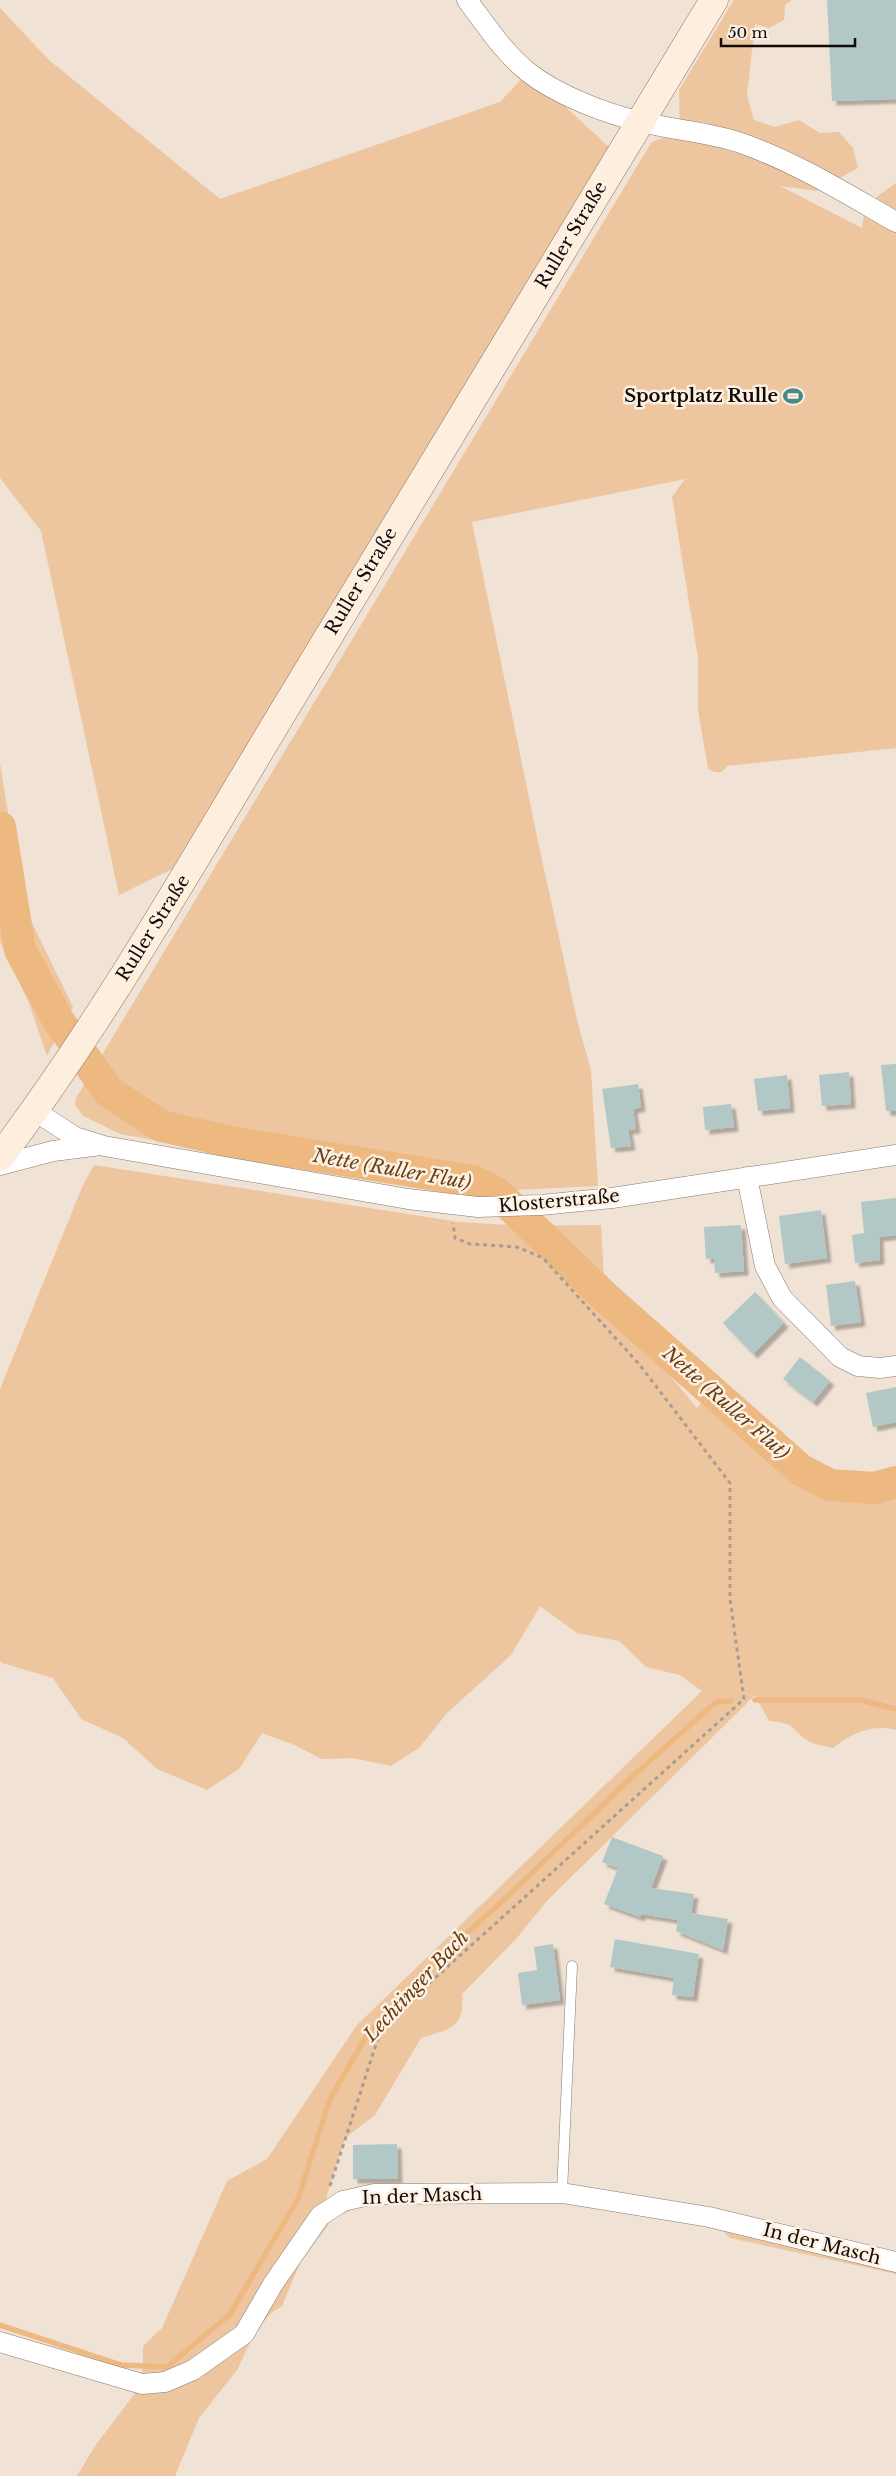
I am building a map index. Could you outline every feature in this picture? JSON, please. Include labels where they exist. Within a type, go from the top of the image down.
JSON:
[{"type":"main road","name":"Ruller Straße","points":[[0,1157],[35,1111],[69,1061],[157,923],[416,490],[714,0]]},
{"type":"street","points":[[467,0],[509,54],[528,72],[558,90],[594,106],[641,122],[737,142],[816,175],[896,222]]},
{"type":"street","name":"Klosterstraße","points":[[35,1111],[75,1137],[104,1146],[408,1199],[478,1207],[541,1205],[612,1198],[896,1155]]},
{"type":"street","name":"Klosterstraße","points":[[0,1165],[54,1151],[104,1146]]},
{"type":"street","points":[[747,1177],[764,1266],[782,1298],[840,1356],[858,1366],[880,1368],[896,1366]]},
{"type":"street","name":"In der Masch","points":[[0,2342],[142,2384],[166,2382],[193,2370],[244,2334],[273,2284],[320,2216],[343,2201],[374,2194],[562,2194],[708,2217],[896,2262]]},
{"type":"lane","points":[[562,2194],[572,1966]]},
{"type":"path","points":[[320,2216],[382,2026],[744,1699],[730,1599],[730,1483],[639,1364],[543,1258],[517,1247],[470,1244],[455,1238],[452,1228],[455,1205]]},
{"type":"shaded area","points":[[734,0],[792,0],[785,5],[784,20],[769,28],[755,24],[747,95],[754,120],[775,127],[799,120],[820,133],[839,132],[853,148],[858,168],[816,191],[780,186],[862,228],[868,206],[896,183],[896,748],[727,766],[722,772],[708,769],[698,710],[698,658],[672,497],[685,479],[472,522],[539,846],[577,1020],[591,1070],[598,1186],[450,1193],[120,1134],[83,1116],[75,1105],[76,1098],[651,143],[680,130],[679,90]]},
{"type":"shaded area","points":[[0,8],[49,60],[220,199],[500,102],[528,72],[610,148],[172,869],[119,895],[41,531],[0,478]]},
{"type":"shaded area","points":[[0,763],[12,838],[16,890],[73,1007],[47,1056],[29,1003],[0,942]]},
{"type":"shaded area","points":[[94,1165],[459,1222],[525,1226],[601,1225],[605,1297],[697,1408],[711,1390],[787,1458],[818,1480],[831,1485],[864,1487],[896,1482],[896,1730],[879,1728],[863,1731],[847,1738],[833,1748],[818,1745],[804,1738],[785,1723],[769,1721],[755,1695],[545,1903],[517,1938],[462,1994],[461,2014],[458,2021],[447,2029],[421,2038],[375,2115],[345,2138],[321,2215],[352,2209],[332,2220],[301,2261],[282,2306],[270,2314],[253,2336],[237,2370],[199,2418],[175,2476],[77,2476],[95,2446],[142,2384],[143,2346],[162,2328],[227,2181],[267,2159],[357,2025],[702,1691],[680,1675],[646,1667],[619,1641],[577,1633],[540,1606],[511,1655],[447,1713],[419,1748],[391,1766],[353,1758],[321,1759],[297,1746],[262,1733],[239,1769],[207,1790],[157,1769],[123,1738],[81,1719],[53,1678],[2,1663],[0,1661],[0,1389],[83,1185]]},
{"type":"shaded area","points":[[709,2217],[896,2262],[896,2274],[730,2238]]},
{"type":"building","points":[[827,0],[896,0],[896,99],[832,101]]},
{"type":"building","points":[[896,1064],[896,1111],[886,1111],[881,1065]]},
{"type":"building","points":[[849,1072],[851,1104],[822,1106],[819,1075]]},
{"type":"building","points":[[787,1075],[790,1108],[758,1111],[754,1079]]},
{"type":"building","points":[[638,1084],[641,1107],[633,1109],[636,1129],[628,1130],[631,1146],[611,1148],[602,1089]]},
{"type":"building","points":[[731,1104],[734,1127],[705,1130],[703,1107]]},
{"type":"building","points":[[896,1198],[896,1235],[879,1237],[880,1260],[855,1263],[852,1235],[864,1233],[861,1202]]},
{"type":"building","points":[[821,1210],[827,1258],[785,1264],[779,1216]]},
{"type":"building","points":[[741,1225],[744,1271],[715,1273],[714,1258],[706,1259],[704,1227]]},
{"type":"building","points":[[855,1281],[861,1322],[831,1326],[826,1285]]},
{"type":"building","points":[[755,1292],[784,1323],[753,1354],[723,1323]]},
{"type":"building","points":[[800,1357],[830,1381],[813,1402],[783,1379]]},
{"type":"building","points":[[896,1387],[896,1422],[873,1427],[866,1393]]},
{"type":"building","points":[[612,1837],[663,1856],[651,1888],[694,1894],[691,1913],[728,1919],[723,1950],[676,1931],[678,1920],[641,1914],[640,1917],[604,1904],[618,1868],[602,1862]]},
{"type":"building","points":[[615,1939],[699,1954],[693,1997],[672,1995],[674,1978],[610,1967]]},
{"type":"building","points":[[553,1944],[560,2000],[522,2005],[518,1973],[537,1970],[534,1947]]},
{"type":"building","points":[[397,2144],[398,2179],[353,2179],[353,2145]]},
{"type":"waterway","name":"Nette (Ruller Flut)","points":[[0,827],[20,950],[58,1020],[109,1092],[161,1126],[236,1143],[473,1181],[498,1194],[605,1297],[801,1470],[830,1485],[874,1488],[896,1482]]},
{"type":"waterway","name":"Lechtinger Bach","points":[[755,1700],[861,1700],[896,1709]]},
{"type":"waterway","name":"Lechtinger Bach","points":[[0,2325],[121,2365],[167,2367],[230,2314],[298,2199],[330,2099],[367,2035],[425,1971],[510,1894],[635,1774],[716,1702],[731,1701]]},
{"type":"place","name":"Sportplatz Rulle","points":[[793,396]]}]
